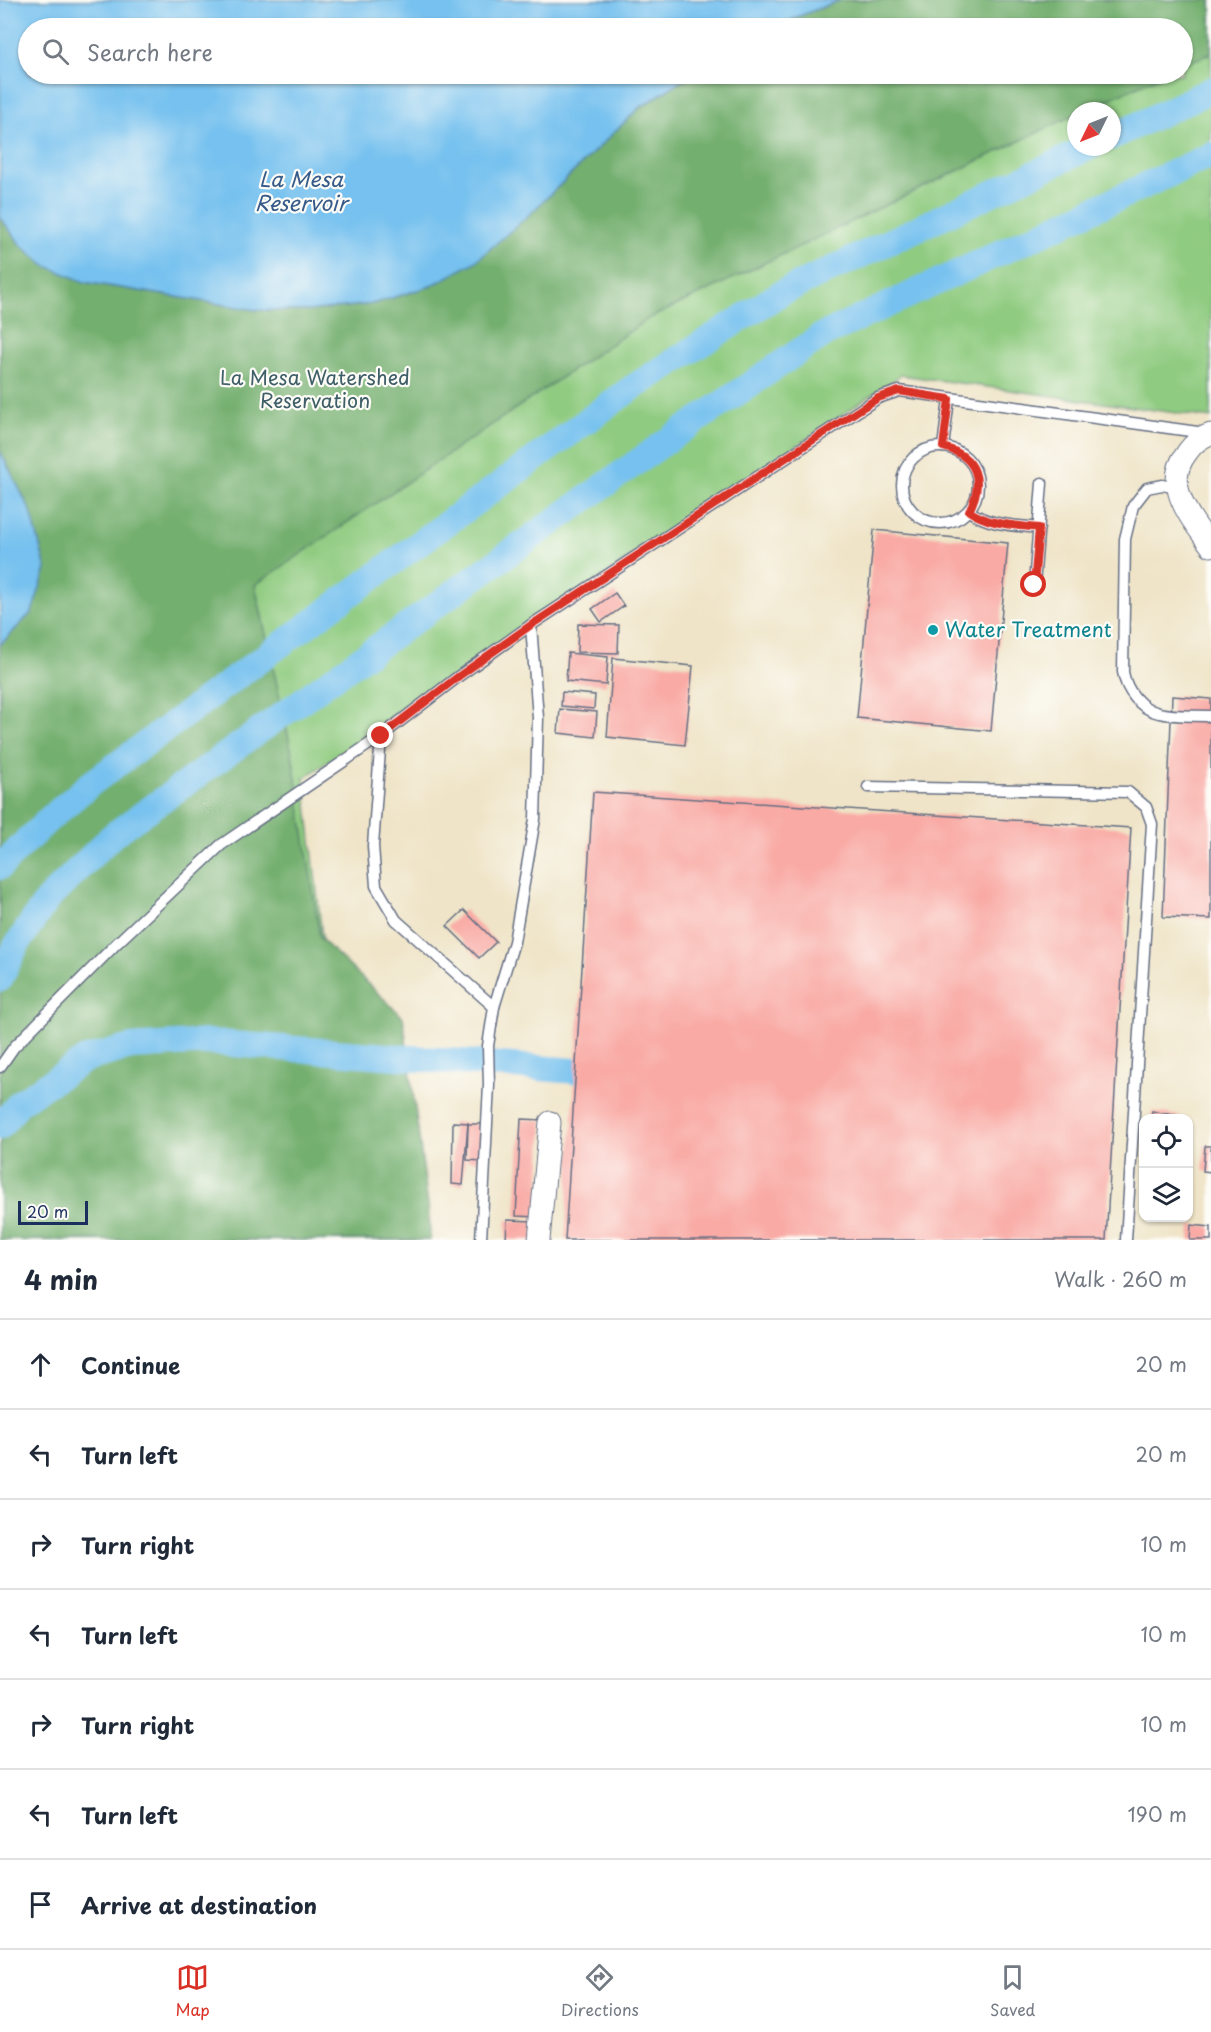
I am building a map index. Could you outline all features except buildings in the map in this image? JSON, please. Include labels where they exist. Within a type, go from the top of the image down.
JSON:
[{"type":"street","points":[[1210,434],[1191,447],[1179,463],[1177,488],[1185,512],[1211,546]]},
{"type":"street","points":[[539,1240],[550,1122]]},
{"type":"lane","points":[[0,1067],[14,1047],[109,951],[221,845],[381,736],[459,676],[531,625],[878,398],[899,391],[1210,434]]},
{"type":"lane","points":[[943,447],[949,399]]},
{"type":"lane","points":[[943,447],[954,450],[964,457],[972,466],[977,477],[978,489],[969,511],[948,522],[936,523],[915,514],[907,505],[902,482],[904,470],[911,460],[931,448],[943,447]]},
{"type":"lane","points":[[1034,585],[1042,483]]},
{"type":"lane","points":[[1177,488],[1161,486],[1147,488],[1133,506],[1125,539],[1123,672],[1125,682],[1134,696],[1158,713],[1211,716]]},
{"type":"lane","points":[[969,511],[981,519],[992,522],[1039,528]]},
{"type":"lane","points":[[481,1240],[489,1085],[488,1046],[494,1007],[514,942],[535,819],[538,718],[531,625]]},
{"type":"lane","points":[[381,736],[373,846],[376,886],[396,920],[494,1007]]},
{"type":"lane","points":[[868,787],[1128,792],[1146,807],[1152,824],[1125,1240]]},
{"type":"green space","name":"La Mesa Watershed Reservation","points":[[0,0],[1211,0],[1211,418],[901,375],[304,778],[323,946],[429,1212],[430,1240],[0,1240]]},
{"type":"green space","points":[[841,0],[1211,0],[1211,53],[1193,61],[1193,18],[795,18]]},
{"type":"green space","points":[[676,84],[1143,84],[1102,102],[1067,102],[1067,118],[648,319],[255,585],[292,753],[320,938],[403,1017],[429,1212],[430,1240],[0,1240],[0,645],[32,612],[31,512],[0,451],[0,217],[20,244],[84,282],[257,310],[307,311],[372,304],[431,286],[531,213],[639,108]]},
{"type":"water","name":"La Mesa Reservoir","points":[[0,0],[841,0],[795,18],[18,18],[18,84],[676,84],[639,108],[531,213],[475,262],[431,286],[372,304],[307,311],[257,310],[84,282],[44,265],[20,244],[0,217]]},
{"type":"water","points":[[0,451],[31,512],[46,569],[32,612],[0,645]]},
{"type":"waterway","points":[[1121,133],[1211,90]]},
{"type":"waterway","points":[[0,979],[16,946],[47,900],[113,835],[671,438],[823,335],[1211,155]]},
{"type":"waterway","points":[[0,867],[48,820],[89,785],[629,390],[781,293],[1071,156]]},
{"type":"waterway","points":[[0,1127],[20,1102],[86,1059],[131,1047],[207,1042],[576,1071]]},
{"type":"place","name":"Water Treatment","points":[[933,630]]},
{"type":"route","points":[[381,736],[459,676],[531,625],[862,408],[878,398],[899,391],[949,399],[943,447],[954,450],[964,457],[972,466],[977,477],[978,489],[969,511],[981,519],[992,522],[1039,528],[1034,585]]}]
